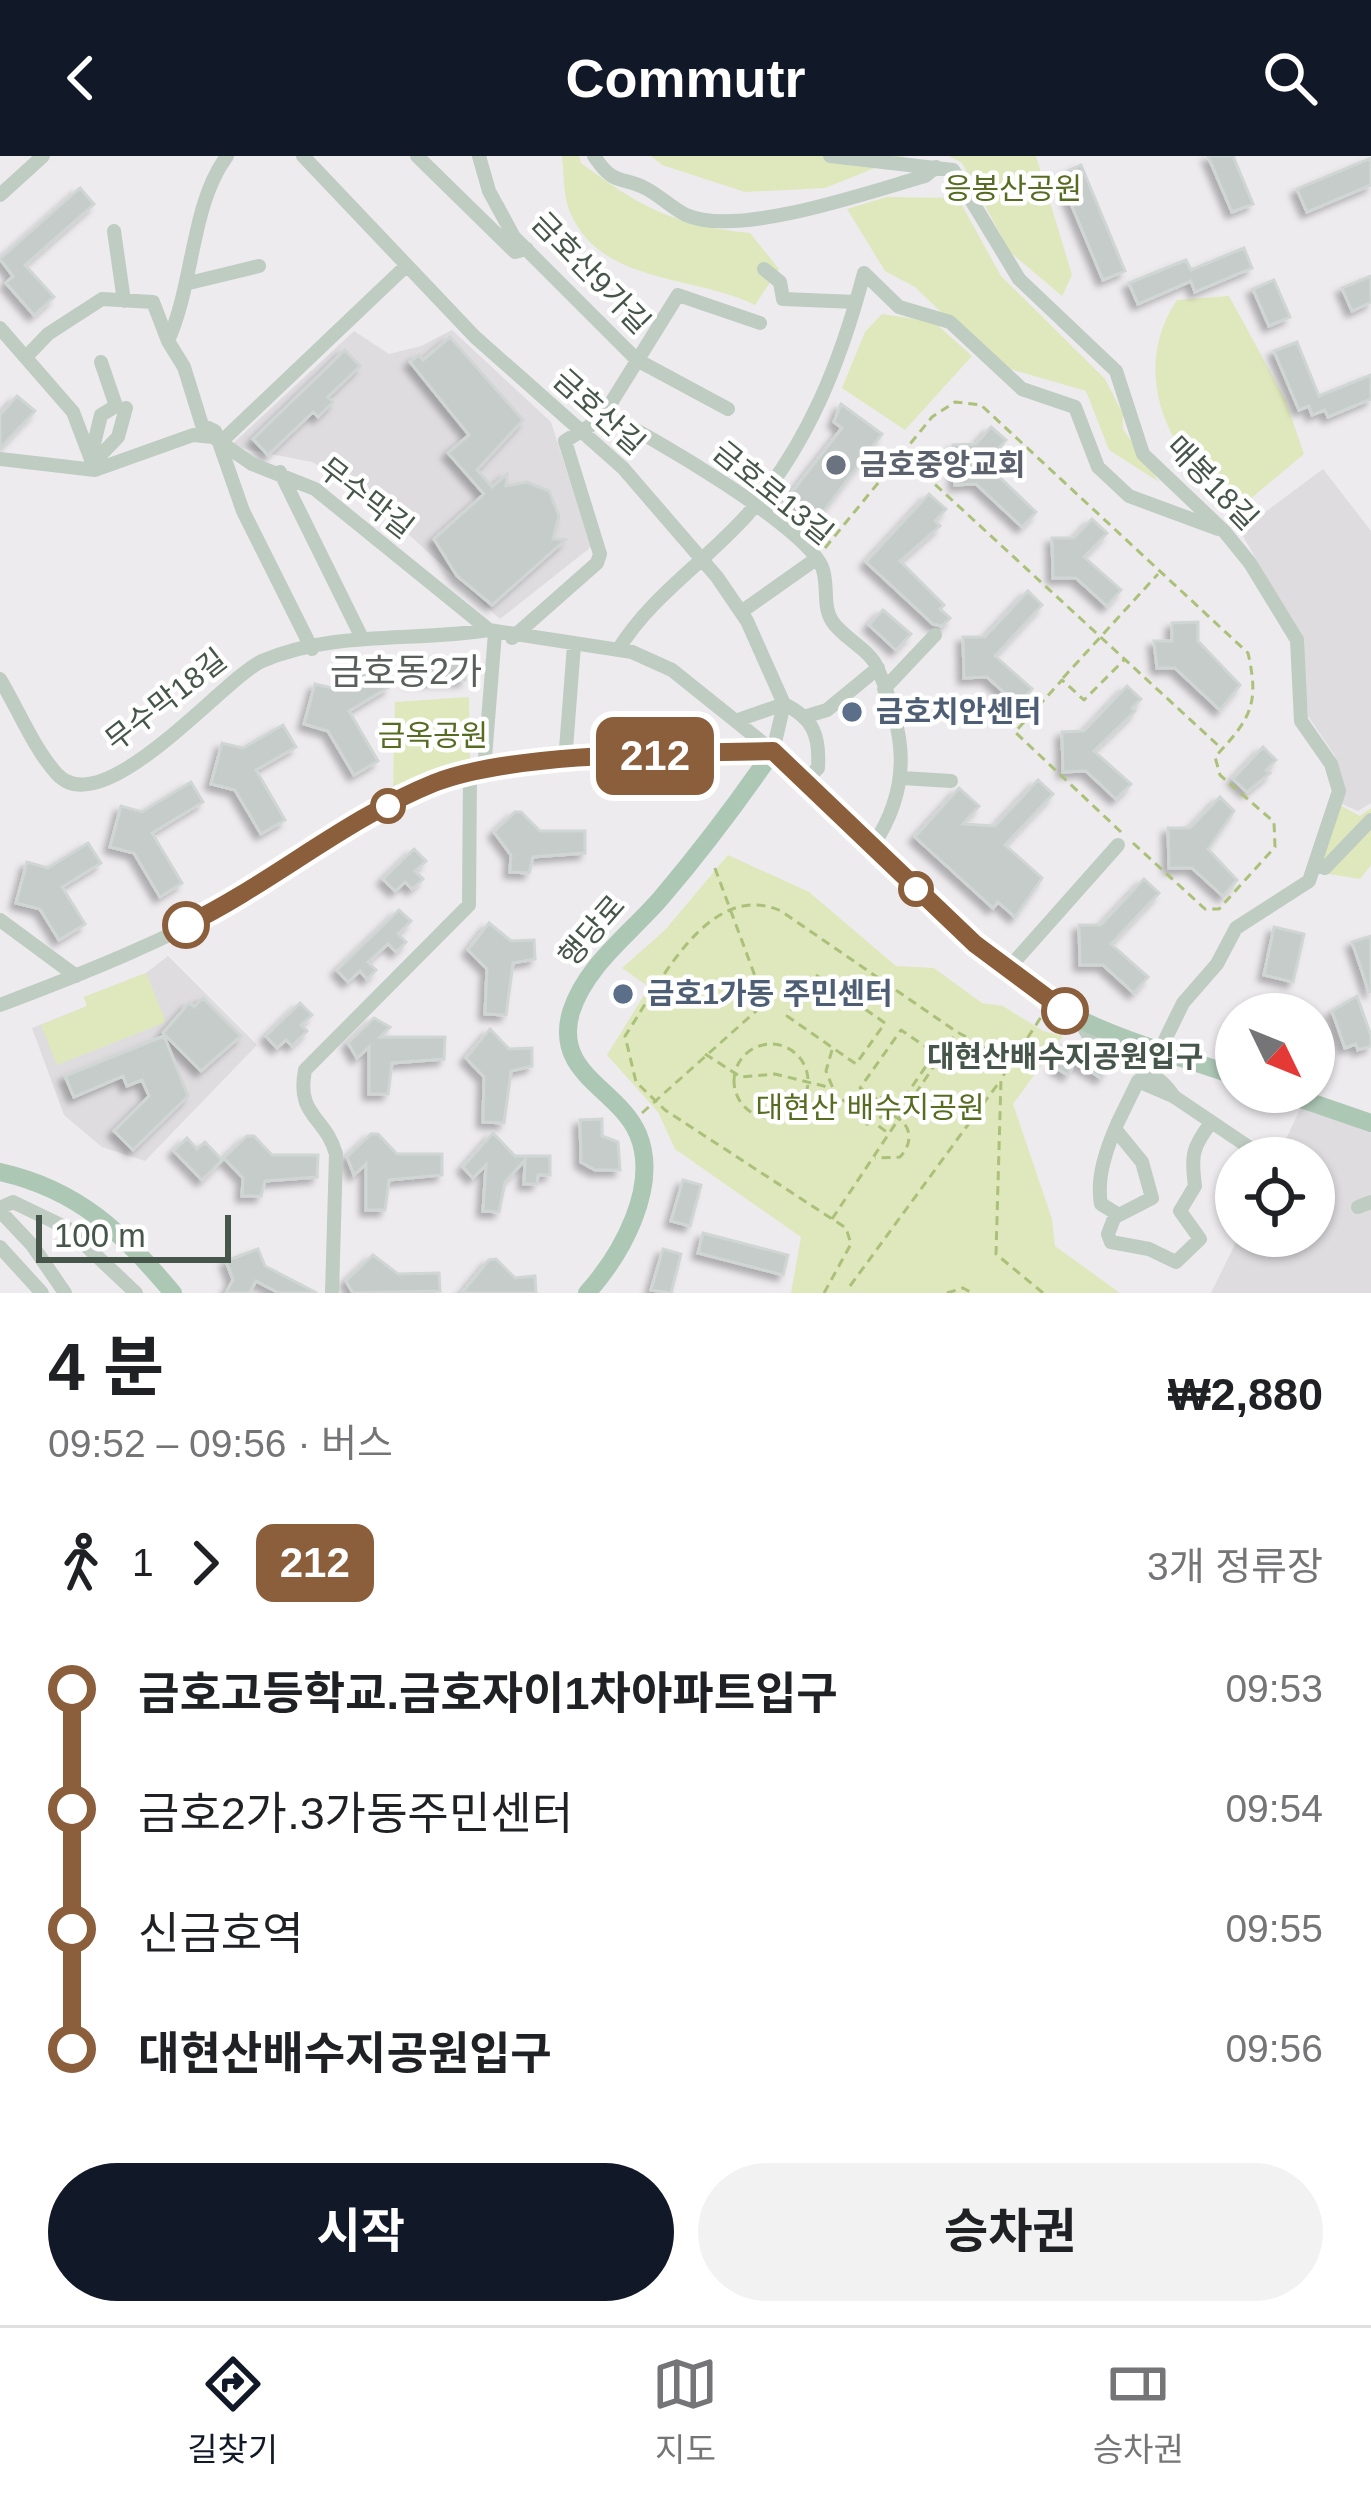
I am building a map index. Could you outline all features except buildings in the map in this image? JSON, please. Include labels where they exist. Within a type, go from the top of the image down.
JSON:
[{"type":"main road","points":[[773,751],[872,848],[1007,970],[1050,1002],[1081,1020],[1215,1069]]},
{"type":"main road","name":"행당로","points":[[629,1123],[579,1070],[569,1018],[581,986],[704,845],[773,751]]},
{"type":"main road","points":[[1335,1111],[1371,1124]]},
{"type":"main road","points":[[587,1293],[615,1261],[637,1210],[638,1135],[629,1123]]},
{"type":"main road","points":[[0,1172],[67,1196],[120,1230],[173,1293]]},
{"type":"street","points":[[0,195],[44,156]]},
{"type":"street","points":[[168,341],[189,283],[203,200],[227,156]]},
{"type":"street","name":"금호산길","points":[[303,156],[405,268],[623,468],[741,612],[784,704]]},
{"type":"street","points":[[417,156],[499,240],[514,252],[526,250]]},
{"type":"street","name":"금호산9가길","points":[[479,156],[489,191],[526,250],[637,360],[728,409]]},
{"type":"street","points":[[594,156],[605,173],[628,186],[643,185],[689,217],[743,220],[904,182],[937,166]]},
{"type":"street","points":[[830,156],[937,166]]},
{"type":"street","name":"매봉18길","points":[[937,166],[953,170],[1018,279],[1116,371],[1143,454],[1224,531],[1297,640],[1301,721],[1331,764],[1339,791],[1309,881],[1236,928],[1217,964],[1183,1003],[1160,1050]]},
{"type":"street","points":[[114,231],[124,301]]},
{"type":"street","points":[[189,283],[259,266]]},
{"type":"street","points":[[0,459],[93,463],[193,435],[224,440],[405,268]]},
{"type":"street","points":[[764,268],[780,283],[783,299],[856,302]]},
{"type":"street","points":[[618,650],[653,605],[753,506],[799,443],[826,391],[864,273],[899,307],[950,322],[1022,389],[1075,407],[1098,467],[1129,496],[1224,531]]},
{"type":"street","name":"금호산9가길","points":[[579,429],[604,414],[678,295],[760,322]]},
{"type":"street","points":[[27,356],[47,334],[102,299],[153,302],[184,367],[202,425],[215,431],[213,437],[242,511],[312,650]]},
{"type":"street","points":[[0,328],[73,412],[93,463]]},
{"type":"street","points":[[93,463],[101,415],[116,406],[101,362]]},
{"type":"street","points":[[93,463],[118,437],[125,408]]},
{"type":"street","name":"금호로13길","points":[[604,414],[669,445],[816,559],[830,618],[878,668],[902,734],[899,797],[872,848]]},
{"type":"street","points":[[512,638],[597,563],[565,441],[579,429]]},
{"type":"street","name":"무수막길","points":[[213,437],[252,464],[315,489],[492,632],[618,650],[672,670],[773,751]]},
{"type":"street","points":[[280,472],[361,636]]},
{"type":"street","points":[[741,612],[816,559]]},
{"type":"street","points":[[332,1293],[336,1154],[332,1138],[307,1111],[301,1092],[305,1070],[469,905],[492,632]]},
{"type":"street","name":"무수막18길","points":[[0,679],[56,774],[76,783],[121,772],[196,718],[240,673],[263,661],[361,636],[431,639],[492,632]]},
{"type":"street","points":[[884,689],[935,635]]},
{"type":"street","points":[[559,763],[566,749],[574,644]]},
{"type":"street","points":[[807,716],[827,710],[878,668]]},
{"type":"street","points":[[0,1005],[76,976],[242,897],[346,827],[436,782],[477,772],[559,763],[773,751],[784,704]]},
{"type":"street","points":[[738,720],[784,704],[807,716],[820,743],[818,768],[804,782]]},
{"type":"street","points":[[902,778],[951,781]]},
{"type":"street","points":[[1316,864],[1325,868],[1371,820]]},
{"type":"street","points":[[1007,970],[1118,845]]},
{"type":"street","points":[[0,920],[76,976]]},
{"type":"street","points":[[1081,1020],[1089,1043],[1103,1055],[1154,1071],[1173,1096]]},
{"type":"street","points":[[1117,1214],[1101,1204],[1099,1195],[1115,1129],[1138,1081],[1173,1096],[1233,1137]]},
{"type":"street","points":[[1115,1129],[1142,1162],[1152,1198],[1117,1214],[1108,1234],[1112,1242],[1149,1249],[1176,1262],[1200,1239],[1180,1211],[1196,1186],[1190,1157],[1194,1144],[1211,1123]]},
{"type":"street","points":[[64,1293],[32,1245],[0,1209],[13,1202],[68,1228],[136,1293]]},
{"type":"street","points":[[0,1247],[42,1293]]},
{"type":"path","points":[[816,559],[932,417],[955,402],[981,405],[1248,653],[1255,685],[1248,721],[1215,757],[1220,775],[1274,822],[1275,847],[1219,909],[1205,909],[1016,731],[1160,572]]},
{"type":"path","points":[[902,454],[1222,749]]},
{"type":"path","points":[[1062,680],[1084,700],[1125,659]]},
{"type":"path","points":[[629,1123],[765,1003],[704,845]]},
{"type":"path","points":[[824,1293],[850,1244],[846,1228],[657,1101],[636,1082],[625,1036],[707,922],[730,909],[763,903],[781,911],[957,1032],[1012,1061]]},
{"type":"path","points":[[816,974],[885,1023],[856,1064],[832,1048],[787,1016],[816,974]]},
{"type":"path","points":[[850,1286],[1001,1079],[1050,1002]]},
{"type":"path","points":[[704,1053],[736,1073],[808,1082],[859,1105],[880,1098],[860,1088],[901,1030],[935,1053],[883,1129]]},
{"type":"path","points":[[832,1219],[957,1032]]},
{"type":"path","points":[[775,1044],[798,1055],[808,1082],[795,1109],[767,1118],[742,1104],[736,1073],[749,1052],[775,1044]]},
{"type":"path","points":[[832,1048],[826,1071],[839,1096],[889,1134]]},
{"type":"path","points":[[1001,1079],[996,1254],[1043,1293]]},
{"type":"path","points":[[866,1126],[892,1115],[900,1118],[910,1135],[906,1151],[892,1161],[873,1158]]},
{"type":"path","points":[[947,1293],[963,1288],[971,1293]]},
{"type":"shaded area","points":[[452,330],[551,422],[591,547],[500,619],[364,493],[312,462],[230,446],[354,331],[389,354],[421,346]]},
{"type":"shaded area","points":[[1323,469],[1371,531],[1371,803],[1358,811],[1342,804],[1335,756],[1308,716],[1302,638],[1240,531]]},
{"type":"shaded area","points":[[168,956],[257,1045],[145,1161],[102,1147],[64,1115],[32,1028],[87,1006],[84,997],[146,973]]},
{"type":"shaded area","points":[[1298,1113],[1323,1113],[1371,1131],[1371,1293],[1211,1293],[1229,1257],[1335,1257],[1335,1137],[1287,1137]]},
{"type":"green space","points":[[562,156],[579,156],[581,163],[603,179],[660,212],[750,233],[779,269],[755,305],[626,266],[584,236],[570,212]]},
{"type":"green space","name":"응봉산공원","points":[[651,156],[905,156],[825,188],[745,192],[662,165]]},
{"type":"green space","name":"응봉산공원","points":[[949,156],[1036,156],[1072,275],[1062,296],[1010,252],[962,163]]},
{"type":"green space","points":[[887,197],[958,198],[1001,276],[1105,379],[1123,414],[1123,429],[1159,482],[1109,450],[1086,391],[996,365],[915,287],[885,271],[847,209]]},
{"type":"green space","points":[[1229,296],[1285,399],[1304,454],[1243,505],[1175,440],[1160,405],[1155,369],[1161,334],[1177,300]]},
{"type":"green space","points":[[882,314],[934,322],[972,356],[905,430],[842,388],[865,332]]},
{"type":"green space","name":"금옥공원","points":[[469,697],[470,761],[393,788],[395,702]]},
{"type":"green space","points":[[1338,804],[1360,816],[1371,808],[1371,865],[1360,879],[1316,872]]},
{"type":"green space","name":"대현산 배수지공원","points":[[728,855],[809,892],[896,966],[934,968],[982,1003],[1003,1006],[1043,1031],[1063,1036],[1013,1104],[1052,1219],[1055,1246],[1120,1293],[791,1293],[801,1237],[675,1149],[658,1112],[607,1055],[649,987],[622,968],[665,930]]},
{"type":"green space","points":[[146,973],[166,1022],[57,1065],[41,1025],[87,1006],[84,997]]},
{"type":"bus line","name":"212","points":[[186,925],[242,897],[346,827],[436,782],[479,770],[773,751],[975,944],[1036,994],[1065,1011]]},
{"type":"place","name":"금호중앙교회","points":[[836,465]]},
{"type":"place","name":"금호치안센터","points":[[852,712]]},
{"type":"place","name":"금호1가동 주민센터","points":[[623,994]]},
{"type":"place","name":"대현산배수지공원입구","points":[[1065,1011]]},
{"type":"district","name":"금호동2가","points":[[406,671]]}]
